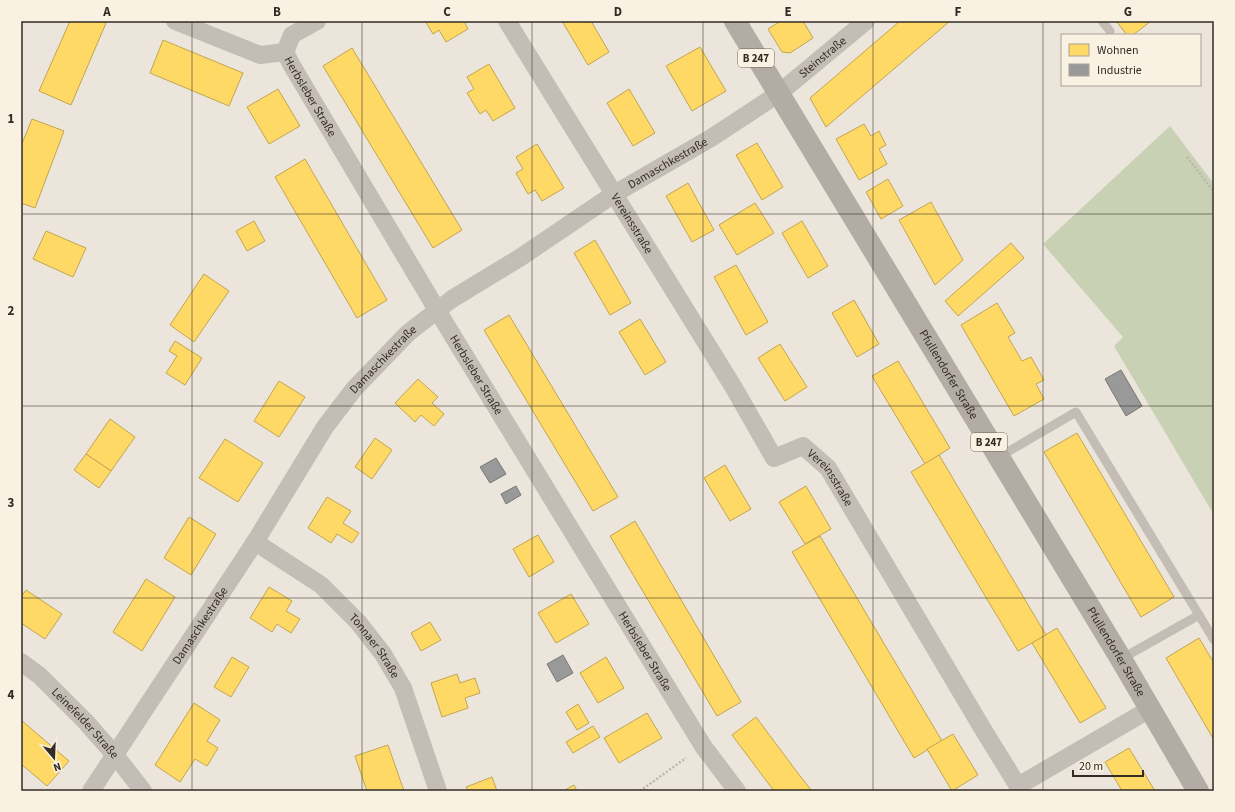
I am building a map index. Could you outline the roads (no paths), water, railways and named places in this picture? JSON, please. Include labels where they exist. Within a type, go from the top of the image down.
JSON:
[{"type":"main road","name":"Pfullendorfer Straße","points":[[735,21],[1121,659],[1198,791]]},
{"type":"street","name":"Herbsleber Straße","points":[[176,21],[260,55],[285,52],[290,64],[702,746],[737,791]]},
{"type":"street","points":[[285,52],[292,35],[317,21]]},
{"type":"street","name":"Vereinsstraße","points":[[507,21],[734,388],[774,458],[803,446],[828,468],[1018,786],[1150,709]]},
{"type":"street","name":"Steinstraße","points":[[778,94],[866,21]]},
{"type":"street","name":"Damaschkestraße","points":[[91,791],[255,542],[325,427],[354,389],[379,362],[408,333],[452,299],[484,278],[521,257],[614,194],[711,138],[778,94]]},
{"type":"street","name":"Tonnaer Straße","points":[[255,542],[321,585],[358,622],[383,654],[403,688],[438,791]]},
{"type":"street","name":"Leinefelder Straße","points":[[21,662],[40,676],[115,755],[142,791]]},
{"type":"lane","points":[[1102,21],[1110,31]]},
{"type":"lane","points":[[999,458],[1076,412],[1214,640]]},
{"type":"lane","points":[[1121,659],[1199,615]]}]
